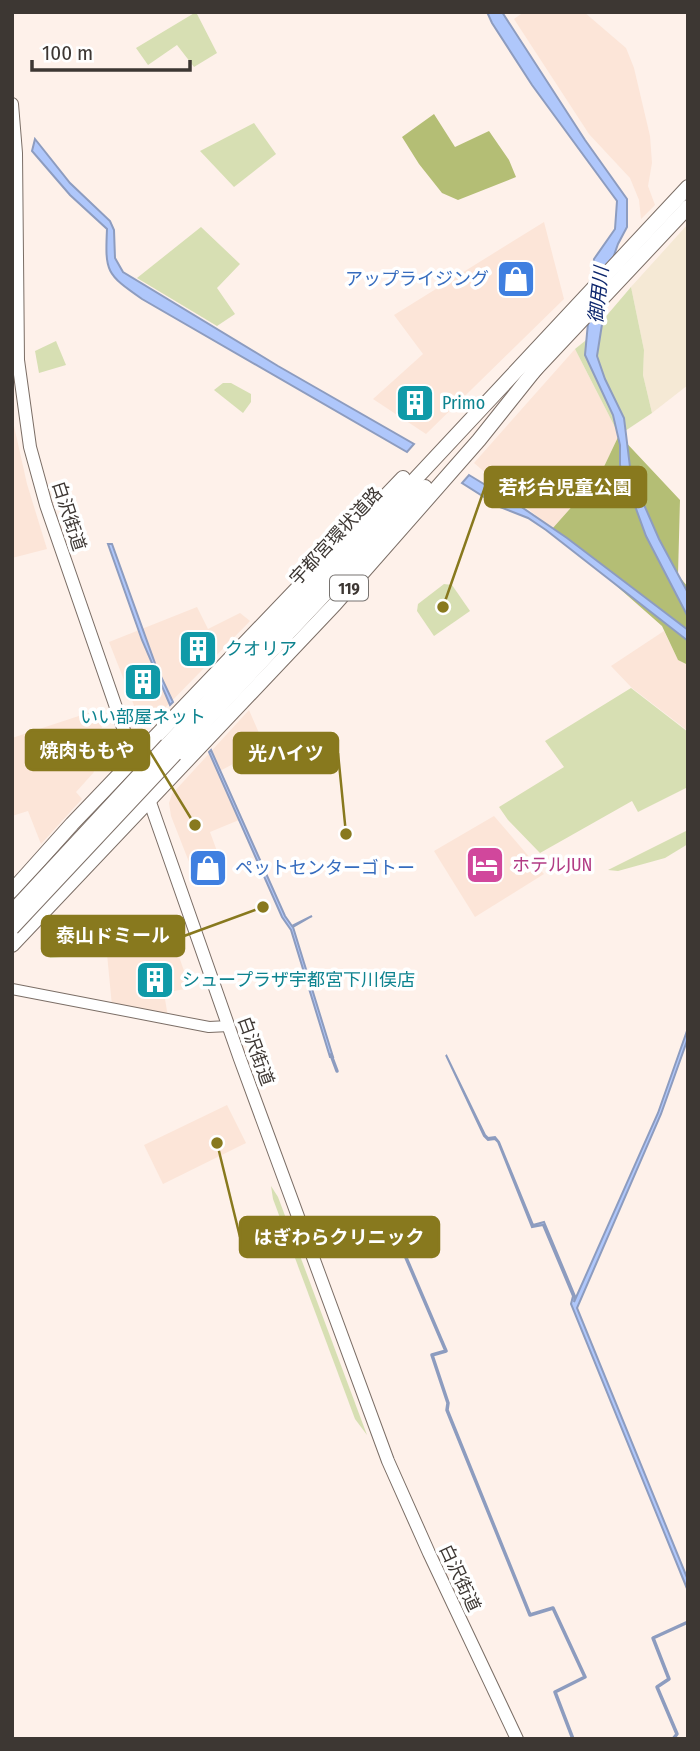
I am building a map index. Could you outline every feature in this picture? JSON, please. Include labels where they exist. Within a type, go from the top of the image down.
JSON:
[{"type":"highway","name":"宇都宮環状道路","points":[[12,928],[467,424],[574,319],[636,253],[688,187]]},
{"type":"highway","name":"宇都宮環状道路","points":[[636,253],[688,207]]},
{"type":"highway","name":"宇都宮環状道路","points":[[12,912],[171,750],[538,366],[574,319]]},
{"type":"highway","name":"119","points":[[12,945],[335,604],[479,440],[538,366]]},
{"type":"highway","name":"119","points":[[12,891],[306,577],[460,420],[467,424]]},
{"type":"main road","name":"白沢街道","points":[[12,104],[16,153],[18,360],[28,436],[46,505],[229,1026],[388,1461],[517,1739]]},
{"type":"street","points":[[12,989],[208,1027],[229,1026]]},
{"type":"shaded area","points":[[524,12],[584,12],[626,48],[634,68],[650,136],[652,163],[648,186],[655,205],[641,219],[639,200],[630,178],[589,134],[514,19]]},
{"type":"shaded area","points":[[544,222],[564,299],[426,434],[373,399],[423,354],[394,315]]},
{"type":"shaded area","points":[[688,224],[688,385],[652,413],[643,375],[644,350],[631,287]]},
{"type":"shaded area","points":[[575,349],[619,435],[600,475],[552,529],[474,463]]},
{"type":"shaded area","points":[[12,417],[27,484],[47,549],[12,558]]},
{"type":"shaded area","points":[[197,607],[208,629],[240,613],[250,621],[157,716],[137,713],[109,642]]},
{"type":"shaded area","points":[[664,631],[678,660],[688,665],[688,731],[632,688],[611,666]]},
{"type":"shaded area","points":[[97,710],[102,728],[81,736],[94,772],[76,792],[82,799],[41,844],[28,811],[12,816],[12,738]]},
{"type":"shaded area","points":[[249,710],[265,747],[218,772],[239,820],[210,832],[225,873],[198,885],[171,816],[169,803],[172,794]]},
{"type":"shaded area","points":[[494,816],[544,874],[475,917],[434,851]]},
{"type":"shaded area","points":[[176,948],[190,988],[164,993],[168,1017],[112,1006],[107,954]]},
{"type":"shaded area","points":[[227,1105],[246,1143],[163,1184],[144,1145]]},
{"type":"green space","points":[[196,12],[217,53],[194,67],[177,45],[148,65],[136,48]]},
{"type":"green space","points":[[434,114],[455,147],[489,131],[509,160],[516,177],[458,200],[442,193],[402,137]]},
{"type":"green space","points":[[254,123],[276,154],[234,187],[200,151]]},
{"type":"green space","points":[[201,227],[240,264],[217,288],[235,314],[217,326],[137,278]]},
{"type":"green space","points":[[631,287],[644,350],[643,375],[652,413],[619,435],[575,349]]},
{"type":"green space","points":[[56,341],[66,365],[39,373],[35,351]]},
{"type":"green space","points":[[223,383],[231,383],[251,394],[251,402],[243,413],[214,390]]},
{"type":"green space","points":[[619,435],[680,500],[678,575],[688,587],[688,665],[678,660],[662,626],[552,529],[600,475]]},
{"type":"green space","points":[[444,584],[452,585],[470,611],[434,636],[417,611],[418,604]]},
{"type":"green space","points":[[631,688],[688,732],[688,787],[638,812],[632,801],[540,853],[499,807],[564,767],[545,741]]},
{"type":"green space","points":[[688,830],[688,844],[665,858],[618,871],[608,870]]},
{"type":"green space","points":[[166,927],[176,947],[50,958],[44,943]]},
{"type":"green space","points":[[271,1186],[278,1197],[367,1435],[355,1419],[273,1199]]},
{"type":"water","name":"御用川","points":[[487,12],[502,12],[585,140],[627,199],[627,227],[612,261],[597,356],[624,418],[631,475],[659,539],[688,593],[688,617],[646,536],[620,465],[620,445],[613,415],[585,355],[594,259],[615,229],[617,201],[532,85]]},
{"type":"water","points":[[35,139],[70,183],[110,221],[114,230],[115,258],[123,272],[414,444],[407,452],[142,299],[121,284],[110,271],[107,229],[70,195],[32,151]]},
{"type":"water","points":[[469,475],[567,538],[688,630],[688,641],[546,530],[528,518],[500,507],[462,483]]},
{"type":"water","points":[[108,544],[112,544],[156,666],[173,702],[170,705],[142,640]]},
{"type":"water","points":[[211,750],[285,916],[292,926],[312,916],[293,927],[333,1057],[330,1057],[291,930],[282,917],[209,752]]},
{"type":"water","points":[[688,1028],[688,1038],[661,1114],[577,1308],[688,1580],[688,1591],[571,1304],[573,1296],[543,1225],[532,1227],[498,1142],[495,1139],[488,1140],[484,1136],[446,1055],[485,1135],[488,1138],[495,1137],[499,1142],[533,1225],[544,1222],[575,1296],[574,1302],[658,1113]]},
{"type":"waterway","points":[[331,1055],[337,1071]]},
{"type":"waterway","points":[[404,1253],[446,1351],[432,1355],[448,1403],[447,1410],[530,1615],[553,1608],[585,1677],[555,1692],[573,1739]]},
{"type":"waterway","points":[[673,1739],[677,1734],[657,1687],[669,1679],[653,1638],[688,1622]]},
{"type":"place","name":"アップライジング","points":[[516,279]]},
{"type":"place","name":"Primo","points":[[415,403]]},
{"type":"place","name":"若杉台児童公園","points":[[443,607]]},
{"type":"place","name":"クオリア","points":[[198,649]]},
{"type":"place","name":"いい部屋ネット","points":[[143,682]]},
{"type":"place","name":"焼肉ももや","points":[[195,825]]},
{"type":"place","name":"光ハイツ","points":[[346,834]]},
{"type":"place","name":"ホテルJUN","points":[[485,865]]},
{"type":"place","name":"ペットセンターゴトー","points":[[208,868]]},
{"type":"place","name":"泰山ドミール","points":[[263,907]]},
{"type":"place","name":"シュープラザ宇都宮下川俣店","points":[[155,980]]},
{"type":"place","name":"はぎわらクリニック","points":[[217,1143]]}]
